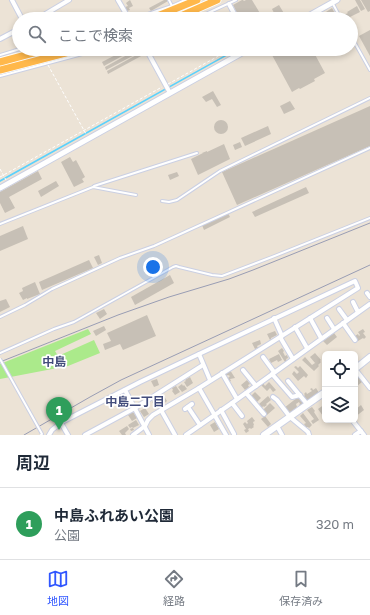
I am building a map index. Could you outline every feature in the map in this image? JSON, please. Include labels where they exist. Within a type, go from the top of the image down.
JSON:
[{"type":"highway","points":[[167,12],[197,0]]},
{"type":"highway","points":[[190,12],[214,1],[221,0]]},
{"type":"highway","points":[[0,62],[22,56]]},
{"type":"highway","points":[[0,70],[54,56]]},
{"type":"main road","points":[[358,367],[370,357]]},
{"type":"main road","points":[[264,435],[322,394]]},
{"type":"street","points":[[12,0],[18,12]]},
{"type":"street","points":[[49,12],[69,0]]},
{"type":"street","points":[[118,0],[125,12]]},
{"type":"street","points":[[315,12],[334,1]]},
{"type":"street","points":[[229,4],[234,12]]},
{"type":"street","points":[[0,39],[12,33]]},
{"type":"street","points":[[150,56],[170,93]]},
{"type":"street","points":[[0,188],[236,56]]},
{"type":"street","points":[[49,435],[61,423],[125,390],[274,318],[355,281],[358,288],[150,417],[145,426],[133,435]]},
{"type":"street","points":[[344,285],[348,294]]},
{"type":"street","points":[[353,302],[358,312]]},
{"type":"street","points":[[188,434],[370,304]]},
{"type":"street","points":[[339,310],[347,320]]},
{"type":"street","points":[[274,318],[281,336],[293,359]]},
{"type":"street","points":[[310,318],[321,338]]},
{"type":"street","points":[[326,318],[334,329]]},
{"type":"street","points":[[343,323],[355,340]]},
{"type":"street","points":[[295,327],[307,348]]},
{"type":"street","points":[[199,354],[210,380]]},
{"type":"street","points":[[263,357],[273,373],[292,397],[300,395]]},
{"type":"street","points":[[85,435],[135,408],[203,365]]},
{"type":"street","points":[[243,370],[256,386]]},
{"type":"street","points":[[222,373],[237,399]]},
{"type":"street","points":[[358,373],[370,388]]},
{"type":"street","points":[[288,381],[308,404]]},
{"type":"street","points":[[199,388],[226,435]]},
{"type":"street","points":[[125,390],[149,435]]},
{"type":"street","points":[[246,393],[264,414]]},
{"type":"street","points":[[273,397],[290,417],[308,432],[309,435]]},
{"type":"street","points":[[232,402],[242,416]]},
{"type":"street","points":[[188,407],[200,425]]},
{"type":"street","points":[[161,410],[175,435]]},
{"type":"street","points":[[221,410],[234,434]]},
{"type":"street","points":[[61,423],[68,435]]},
{"type":"street","points":[[354,423],[364,435]]},
{"type":"street","points":[[277,426],[282,435]]},
{"type":"street","points":[[355,435],[361,431]]},
{"type":"lane","points":[[169,0],[172,6]]},
{"type":"lane","points":[[154,12],[186,0]]},
{"type":"lane","points":[[211,12],[236,0]]},
{"type":"lane","points":[[334,1],[338,12]]},
{"type":"lane","points":[[358,49],[370,70]]},
{"type":"lane","points":[[0,55],[12,51]]},
{"type":"lane","points":[[0,76],[74,56]]},
{"type":"lane","points":[[162,201],[169,202],[177,200],[220,171],[370,98]]},
{"type":"lane","points":[[0,317],[26,305],[52,289],[120,258],[154,246],[370,148]]},
{"type":"lane","points":[[0,224],[93,187],[197,153]]},
{"type":"lane","points":[[93,187],[136,195]]},
{"type":"lane","points":[[0,353],[54,329],[74,322],[173,267],[176,266],[222,276],[370,218]]},
{"type":"lane","points":[[0,359],[42,434],[41,435]]},
{"type":"path","points":[[0,178],[218,56]]},
{"type":"path","points":[[47,63],[87,136]]},
{"type":"path","points":[[0,169],[6,180]]},
{"type":"green space","points":[[88,329],[91,334],[55,351],[58,356],[94,340],[100,353],[68,366],[0,379],[0,364]]},
{"type":"water","points":[[223,56],[226,56],[0,182],[0,180]]},
{"type":"building","points":[[130,0],[133,6],[127,11],[125,7],[128,6],[126,3]]},
{"type":"building","points":[[164,0],[168,1],[151,11],[149,8]]},
{"type":"building","points":[[242,0],[252,0],[259,12],[236,12],[233,5]]},
{"type":"building","points":[[355,0],[360,0],[365,9],[361,11]]},
{"type":"building","points":[[361,0],[370,0],[370,11],[368,12]]},
{"type":"building","points":[[279,5],[283,12],[274,12],[272,9]]},
{"type":"building","points":[[357,6],[360,12],[358,13],[347,12]]},
{"type":"building","points":[[332,8],[334,12],[326,12]]},
{"type":"building","points":[[370,30],[370,56],[359,36]]},
{"type":"building","points":[[114,56],[122,56],[104,66],[102,62]]},
{"type":"building","points":[[125,56],[133,56],[106,70],[105,67]]},
{"type":"building","points":[[135,56],[141,56],[108,74],[107,71]]},
{"type":"building","points":[[273,56],[316,56],[325,73],[314,79],[315,81],[292,92]]},
{"type":"building","points":[[213,91],[221,105],[217,107],[212,99],[206,102],[202,97]]},
{"type":"building","points":[[290,101],[295,109],[284,114],[280,106]]},
{"type":"building","points":[[370,106],[370,146],[237,205],[222,172]]},
{"type":"building","points":[[218,120],[224,120],[228,124],[228,130],[224,134],[218,134],[214,130],[214,124]]},
{"type":"building","points":[[268,126],[271,134],[245,146],[241,138]]},
{"type":"building","points":[[240,142],[242,147],[235,150],[233,145]]},
{"type":"building","points":[[224,144],[230,159],[198,175],[191,159]]},
{"type":"building","points":[[70,157],[73,162],[76,160],[85,177],[82,179],[84,182],[74,187],[61,162]]},
{"type":"building","points":[[38,171],[42,179],[9,197],[15,208],[5,213],[0,203],[0,192]]},
{"type":"building","points":[[177,172],[179,176],[170,180],[168,175]]},
{"type":"building","points":[[56,181],[59,186],[41,197],[38,191]]},
{"type":"building","points":[[306,187],[309,193],[255,217],[252,212]]},
{"type":"building","points":[[228,213],[230,217],[204,230],[202,225]]},
{"type":"building","points":[[23,226],[28,239],[0,251],[0,236]]},
{"type":"building","points":[[99,255],[102,263],[98,265],[94,257]]},
{"type":"building","points":[[89,260],[93,268],[42,290],[39,282]]},
{"type":"building","points":[[170,275],[174,283],[135,305],[131,297]]},
{"type":"building","points":[[35,282],[40,294],[23,300],[19,293],[23,291],[22,288]]},
{"type":"building","points":[[6,299],[10,307],[0,312],[0,301]]},
{"type":"building","points":[[104,309],[107,314],[100,319],[96,313]]},
{"type":"building","points":[[147,315],[156,336],[123,350],[120,344],[105,350],[103,344],[111,341],[107,333]]},
{"type":"building","points":[[104,326],[106,330],[96,336],[93,331]]},
{"type":"building","points":[[363,329],[365,332],[363,333],[366,337],[358,341],[355,336],[358,334],[359,336],[360,335],[358,332]]},
{"type":"building","points":[[275,331],[277,335],[270,340],[267,334]]},
{"type":"building","points":[[334,333],[337,337],[327,345],[323,341]]},
{"type":"building","points":[[260,340],[261,344],[255,349],[252,343]]},
{"type":"building","points":[[282,348],[285,356],[287,355],[288,358],[285,362],[278,351]]},
{"type":"building","points":[[315,353],[321,362],[314,371],[302,360],[305,357],[312,365],[315,363],[310,357]]},
{"type":"building","points":[[279,354],[282,360],[278,362],[277,360],[271,363],[269,359]]},
{"type":"building","points":[[296,366],[298,368],[300,366],[308,375],[306,378],[304,376],[298,381],[292,374],[294,371],[297,374],[299,372],[294,367]]},
{"type":"building","points":[[230,370],[235,378],[230,379],[231,381],[229,382],[227,380],[230,376],[226,376],[224,374]]},
{"type":"building","points":[[190,377],[193,383],[187,387],[184,382]]},
{"type":"building","points":[[358,377],[362,382],[358,385]]},
{"type":"building","points":[[157,379],[159,385],[154,387],[151,381]]},
{"type":"building","points":[[247,380],[250,384],[245,390],[241,385]]},
{"type":"building","points":[[269,382],[276,390],[273,392],[270,388],[267,391],[261,385],[263,383],[265,386]]},
{"type":"building","points":[[182,384],[187,389],[182,392],[178,387]]},
{"type":"building","points":[[176,386],[180,392],[175,395],[172,388]]},
{"type":"building","points":[[312,388],[313,390],[316,388],[319,393],[307,402],[303,397],[305,395],[304,394],[312,391],[310,389]]},
{"type":"building","points":[[255,392],[261,398],[257,402],[251,396]]},
{"type":"building","points":[[161,395],[162,397],[164,396],[167,401],[162,405],[157,397]]},
{"type":"building","points":[[268,396],[271,400],[262,408],[259,404]]},
{"type":"building","points":[[298,397],[304,404],[300,407],[299,402],[296,404],[297,407],[289,414],[284,408]]},
{"type":"building","points":[[154,400],[158,400],[161,405],[156,408],[152,402]]},
{"type":"building","points":[[270,403],[275,408],[267,415],[263,410]]},
{"type":"building","points":[[361,405],[364,410],[358,415],[358,408]]},
{"type":"building","points":[[322,406],[322,415],[318,409]]},
{"type":"building","points":[[312,407],[319,420],[313,424],[311,421],[314,419],[307,410]]},
{"type":"building","points":[[145,408],[149,414],[144,417],[140,411]]},
{"type":"building","points":[[133,412],[137,418],[132,421],[128,415]]},
{"type":"building","points":[[303,413],[312,425],[309,428],[306,427],[304,424],[306,423],[300,416]]},
{"type":"building","points":[[265,416],[271,424],[268,427],[261,419]]},
{"type":"building","points":[[252,417],[255,421],[253,422],[254,427],[248,429],[249,431],[246,433],[244,430],[246,429],[243,424],[245,422],[247,424],[247,421]]},
{"type":"building","points":[[136,420],[139,425],[130,428],[128,425]]},
{"type":"building","points":[[215,422],[219,429],[214,432],[210,425]]},
{"type":"building","points":[[127,426],[129,429],[125,433],[126,435],[122,435],[119,431]]},
{"type":"railway","points":[[0,362],[118,315],[253,270],[370,223]]},
{"type":"railway","points":[[24,435],[121,380],[370,265]]},
{"type":"place","name":"中島ふれあい公園","points":[[59,430]]},
{"type":"district","name":"中島","points":[[54,361]]},
{"type":"district","name":"中島二丁目","points":[[135,401]]}]
